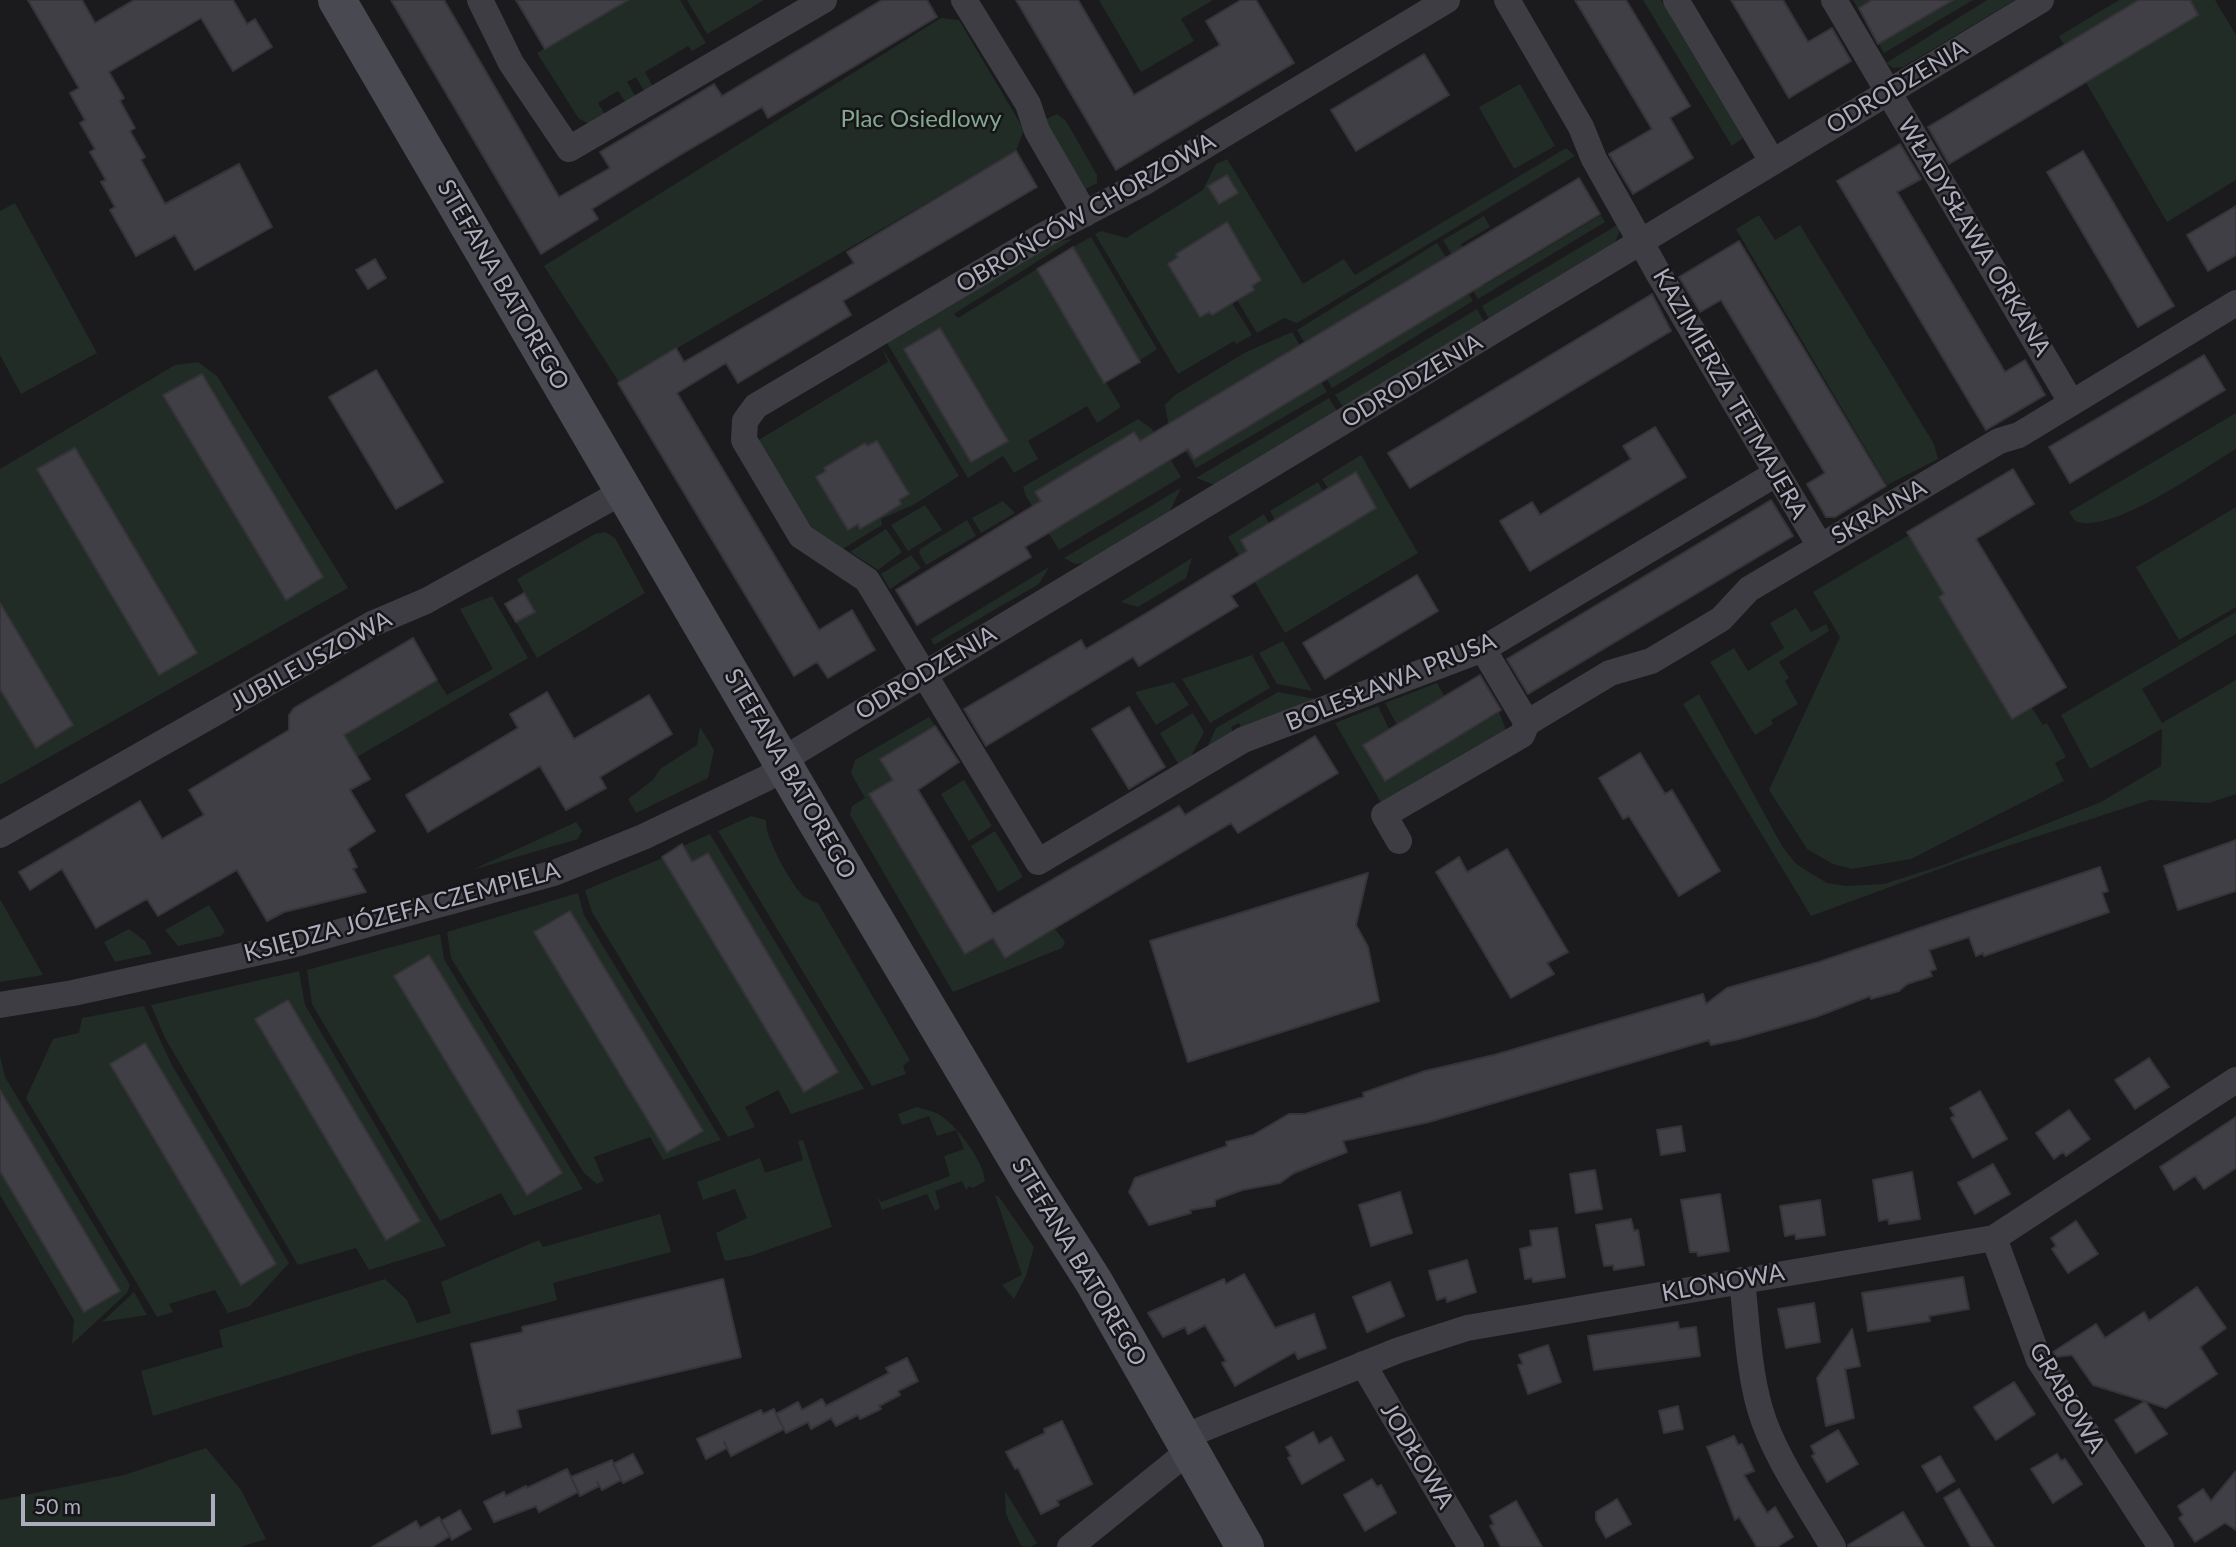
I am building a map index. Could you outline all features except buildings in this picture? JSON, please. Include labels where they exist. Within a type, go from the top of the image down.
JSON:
[{"type":"street","name":"STEFANA BATOREGO","points":[[337,0],[783,762],[1187,1444],[1245,1547]]},
{"type":"street","points":[[480,0],[511,63],[569,149],[824,0]]},
{"type":"street","points":[[964,0],[1028,104],[1037,131],[1085,214]]},
{"type":"street","name":"OBROŃCÓW CHORZOWA","points":[[924,674],[867,580],[801,536],[744,440],[745,421],[756,406],[1143,183],[1447,0]]},
{"type":"street","name":"KAZIMIERZA TETMAJERA","points":[[1507,0],[1581,127],[1594,159],[1820,546]]},
{"type":"street","points":[[1676,0],[1772,161]]},
{"type":"street","name":"WŁADYSŁAWA ORKANA","points":[[1835,0],[2071,402]]},
{"type":"street","name":"ODRODZENIA","points":[[783,762],[924,674],[2041,0]]},
{"type":"street","name":"SKRAJNA","points":[[1399,841],[1384,816],[1522,735],[1527,723],[1610,673],[1651,661],[1721,619],[1749,589],[2236,303]]},
{"type":"street","name":"BOLESŁAWA PRUSA","points":[[924,674],[1038,862],[1244,740],[1483,649],[1777,473]]},
{"type":"street","name":"JUBILEUSZOWA","points":[[0,835],[372,624],[426,601],[624,491]]},
{"type":"street","points":[[1483,649],[1527,723]]},
{"type":"street","name":"KSIĘDZA JÓZEFA CZEMPIELA","points":[[0,1005],[73,993],[292,945],[554,873],[689,816],[767,778],[783,762]]},
{"type":"street","name":"KLONOWA","points":[[1070,1547],[1187,1444],[1363,1364],[1424,1341],[1491,1322],[1994,1238],[2236,1080]]},
{"type":"street","name":"GRABOWA","points":[[1994,1238],[2039,1360],[2161,1547]]},
{"type":"street","points":[[1742,1280],[1753,1379],[1760,1411],[1833,1547]]},
{"type":"street","name":"JODŁOWA","points":[[1363,1364],[1471,1547]]},
{"type":"green space","points":[[612,0],[680,0],[706,43],[692,51],[688,46],[645,72],[652,85],[644,91],[636,77],[627,82],[636,97],[626,103],[618,91],[598,103],[607,118],[594,126],[579,119],[537,53],[616,7]]},
{"type":"green space","points":[[687,0],[764,0],[707,34]]},
{"type":"green space","points":[[1099,0],[1213,0],[1181,19],[1194,41],[1141,72]]},
{"type":"green space","points":[[1643,0],[1661,0],[1743,138],[1732,146]]},
{"type":"green space","points":[[1853,0],[1973,0],[1884,53]]},
{"type":"green space","points":[[1987,0],[2015,0],[1903,67],[1893,68],[1886,63]]},
{"type":"green space","points":[[2119,0],[2215,0],[2236,35],[2236,180],[2167,222],[2059,36]]},
{"type":"green space","name":"Plac Osiedlowy","points":[[941,18],[959,20],[1024,130],[1016,151],[619,382],[544,266]]},
{"type":"green space","points":[[1520,84],[1555,146],[1514,169],[1479,107]]},
{"type":"green space","points":[[1057,114],[1066,121],[1097,175],[1097,183],[1084,190],[1044,120]]},
{"type":"green space","points":[[1566,148],[1575,156],[1297,323],[1284,318],[1257,333],[1237,300],[1253,290],[1252,286],[1261,279],[1230,227],[1217,228],[1176,253],[1178,257],[1168,264],[1200,317],[1209,312],[1212,315],[1232,303],[1252,335],[1236,344],[1234,341],[1178,374],[1095,234],[1101,231],[1126,238],[1203,190],[1216,164],[1227,159],[1303,284],[1344,259],[1355,275]]},
{"type":"green space","points":[[15,203],[97,353],[21,394],[0,355],[0,211]]},
{"type":"green space","points":[[1601,215],[1605,222],[1478,299],[1443,240],[1484,216],[1490,227],[1461,244],[1485,285]]},
{"type":"green space","points":[[1759,215],[1775,240],[1800,225],[1934,444],[1938,459],[1887,485],[1736,229]]},
{"type":"green space","points":[[1619,224],[1615,242],[1489,319],[1482,306]]},
{"type":"green space","points":[[1091,237],[1157,349],[1139,361],[1073,247]]},
{"type":"green space","points":[[1073,239],[954,314],[958,318],[1037,269],[1121,407],[1097,423],[1087,406],[1028,441],[1038,459],[1014,473],[1003,456],[968,478],[887,343],[1059,241]]},
{"type":"green space","points":[[1437,243],[1473,301],[1332,388],[1297,330]]},
{"type":"green space","points":[[1477,309],[1484,322],[1343,407],[1335,395]]},
{"type":"green space","points":[[1292,332],[1327,392],[1196,468],[1168,422],[1165,405],[1175,395],[1246,352]]},
{"type":"green space","points":[[881,346],[959,476],[913,505],[881,519],[882,525],[841,550],[810,531],[757,441],[888,362]]},
{"type":"green space","points":[[198,362],[217,376],[348,588],[0,785],[0,469],[175,365]]},
{"type":"green space","points":[[1329,398],[1337,411],[1215,485],[1196,478]]},
{"type":"green space","points":[[2236,413],[2236,449],[2157,498],[2111,519],[2091,523],[2075,521],[2069,512]]},
{"type":"green space","points":[[1138,419],[1152,429],[1181,477],[1059,550],[1023,487]]},
{"type":"green space","points":[[1361,455],[1418,553],[1285,633],[1228,537],[1264,514],[1269,523],[1241,540],[1263,577],[1376,508],[1356,473],[1328,488],[1322,479]]},
{"type":"green space","points":[[1318,482],[1323,491],[1275,520],[1270,511]]},
{"type":"green space","points":[[1181,488],[1169,513],[1084,563],[1075,564],[1064,558]]},
{"type":"green space","points":[[1003,501],[1015,513],[981,533],[972,518]]},
{"type":"green space","points":[[925,505],[942,530],[908,551],[891,525]]},
{"type":"green space","points":[[2236,507],[2236,607],[2179,640],[2136,567]]},
{"type":"green space","points":[[967,520],[976,536],[926,565],[919,553],[920,549]]},
{"type":"green space","points":[[886,529],[902,552],[878,570],[850,552]]},
{"type":"green space","points":[[605,532],[615,538],[645,593],[537,658],[516,622],[534,612],[517,579],[595,534]]},
{"type":"green space","points":[[1909,535],[1947,592],[1940,597],[2012,719],[2031,707],[2043,725],[2047,723],[2066,757],[2055,763],[2064,781],[1911,859],[1852,869],[1833,864],[1807,849],[1769,790],[1840,637],[1813,592]]},
{"type":"green space","points":[[911,555],[921,568],[890,589],[881,574]]},
{"type":"green space","points":[[1192,558],[1186,578],[1138,607],[1121,602]]},
{"type":"green space","points":[[1049,567],[1039,584],[934,645],[931,639]]},
{"type":"green space","points":[[492,596],[528,658],[357,757],[344,735],[437,680],[447,695],[493,669],[460,609]]},
{"type":"green space","points":[[1796,608],[1811,632],[1826,624],[1829,631],[1779,662],[1789,678],[1785,681],[1798,704],[1771,720],[1773,724],[1755,735],[1710,662],[1734,648],[1748,671],[1784,648],[1770,623]]},
{"type":"green space","points":[[2236,612],[2236,634],[2142,689],[2162,723],[2236,680],[2236,794],[2209,803],[2150,800],[1961,861],[1811,916],[1683,704],[1699,694],[1782,846],[1796,864],[1827,883],[1846,886],[1884,884],[1943,865],[2101,802],[2161,766],[2162,729],[2090,769],[2061,715]]},
{"type":"green space","points":[[1283,641],[1312,691],[1277,684],[1259,653]]},
{"type":"green space","points":[[1252,655],[1270,688],[1210,723],[1182,679]]},
{"type":"green space","points":[[1174,682],[1189,705],[1156,725],[1135,692]]},
{"type":"green space","points":[[1437,683],[1444,696],[1397,725],[1385,703]]},
{"type":"green space","points":[[1278,692],[1316,699],[1242,731],[1239,723],[1231,727],[1234,735],[1206,750],[1216,728]]},
{"type":"green space","points":[[1378,706],[1389,729],[1363,745],[1385,781],[1499,712],[1506,730],[1383,806],[1335,723]]},
{"type":"green space","points":[[1193,713],[1204,732],[1187,764],[1180,767],[1160,733]]},
{"type":"green space","points":[[929,717],[935,726],[893,780],[869,794],[993,938],[1005,958],[1055,929],[1065,942],[1062,948],[953,992],[850,815],[852,806],[865,798],[851,773],[855,760]]},
{"type":"green space","points":[[700,727],[714,750],[708,778],[636,813],[628,799],[653,780],[660,769],[697,745]]},
{"type":"green space","points":[[964,780],[992,826],[969,841],[941,794]]},
{"type":"green space","points":[[751,816],[766,820],[769,837],[792,881],[803,896],[818,903],[910,1060],[903,1066],[906,1074],[872,1086],[718,831]]},
{"type":"green space","points":[[576,822],[582,831],[578,839],[472,870]]},
{"type":"green space","points":[[995,831],[1023,877],[998,892],[971,846]]},
{"type":"green space","points":[[710,834],[864,1089],[791,1114],[778,1090],[745,1107],[755,1127],[728,1137],[592,912],[585,890],[663,858],[672,873],[692,861],[683,846]]},
{"type":"green space","points":[[578,893],[584,915],[721,1140],[663,1160],[650,1137],[594,1157],[604,1181],[597,1184],[584,1173],[451,958],[447,932]]},
{"type":"green space","points":[[0,899],[43,975],[0,982]]},
{"type":"green space","points":[[209,905],[225,931],[221,936],[178,946],[165,930]]},
{"type":"green space","points":[[129,929],[145,941],[152,954],[115,962],[104,942]]},
{"type":"green space","points":[[440,934],[444,959],[583,1189],[514,1216],[501,1193],[440,1221],[312,1004],[307,970]]},
{"type":"green space","points":[[299,971],[305,1005],[446,1246],[369,1270],[356,1248],[298,1265],[165,1038],[151,1005]]},
{"type":"green space","points":[[144,1006],[173,1067],[289,1263],[250,1306],[228,1313],[215,1290],[169,1304],[173,1312],[157,1317],[26,1098],[53,1039],[79,1033],[82,1018]]},
{"type":"green space","points":[[0,1056],[5,1077],[130,1285],[127,1293],[72,1344],[74,1320],[0,1195]]},
{"type":"green space","points":[[917,1107],[940,1115],[956,1130],[937,1136],[929,1116],[902,1125],[898,1114]]},
{"type":"green space","points":[[956,1130],[970,1146],[980,1164],[985,1181],[973,1188],[969,1186],[966,1190],[962,1181],[935,1191],[940,1208],[935,1211],[927,1194],[882,1210],[877,1196],[881,1202],[950,1176],[944,1156],[964,1149]]},
{"type":"green space","points":[[803,1140],[832,1227],[750,1256],[725,1261],[716,1233],[747,1218],[735,1189],[703,1200],[697,1182],[760,1158],[765,1173],[803,1160],[798,1141]]},
{"type":"green space","points":[[995,1195],[1034,1247],[1026,1276],[1014,1299],[1002,1285],[1022,1275]]},
{"type":"green space","points":[[660,1214],[671,1252],[553,1283],[557,1300],[364,1352],[153,1416],[141,1371],[223,1347],[219,1330],[385,1279],[407,1300],[417,1323],[451,1313],[441,1282],[539,1240],[543,1247]]},
{"type":"green space","points":[[134,1292],[147,1315],[102,1322]]},
{"type":"green space","points":[[206,1448],[241,1490],[266,1539],[240,1547],[0,1547],[0,1500],[124,1475]]},
{"type":"green space","points":[[1005,1491],[1037,1543],[1031,1547],[1021,1546],[1006,1514]]}]
